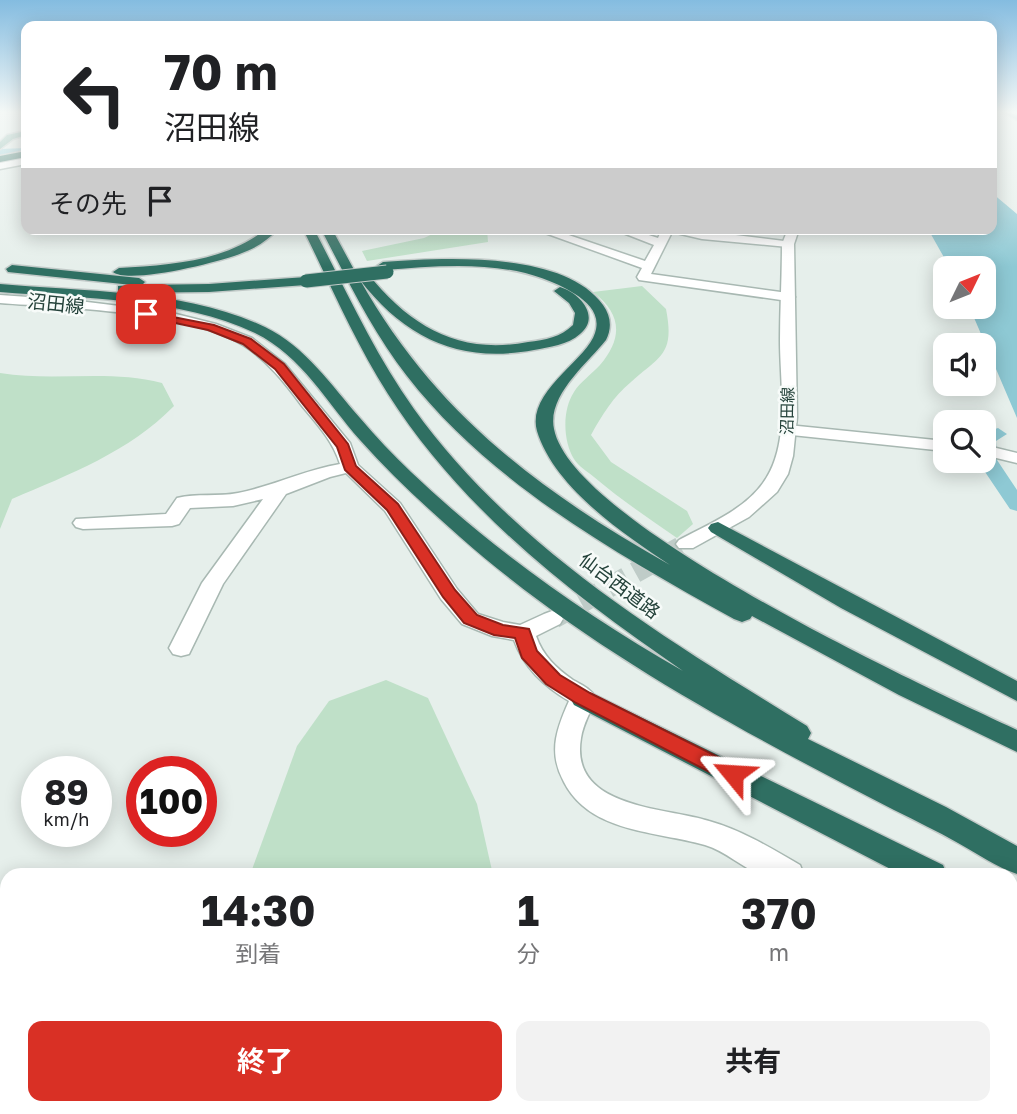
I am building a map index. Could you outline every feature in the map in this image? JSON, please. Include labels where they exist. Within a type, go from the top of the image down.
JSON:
[{"type":"highway","points":[[6,268],[100,272],[168,267],[237,251],[266,235]]},
{"type":"highway","name":"仙台西道路","points":[[311,235],[386,381],[443,457],[488,505],[550,561],[705,675],[947,823],[1017,861]]},
{"type":"highway","name":"仙台西道路","points":[[331,235],[369,308],[415,376],[488,448],[539,489],[610,537],[703,593],[812,653],[1017,754]]},
{"type":"highway","points":[[333,235],[389,307],[412,326],[445,342],[492,350],[530,347],[573,333],[581,326],[583,317],[575,301],[564,292],[519,275],[457,268],[385,269]]},
{"type":"highway","points":[[0,287],[161,289],[304,278],[449,262],[511,267],[551,277],[592,299],[603,317],[605,326],[601,337],[556,391],[545,416],[549,447],[574,482],[622,522],[756,608],[1017,742]]},
{"type":"highway","points":[[6,268],[147,283],[304,278]]},
{"type":"highway","points":[[0,287],[193,310],[240,321],[277,340],[294,351],[309,366],[393,465],[478,541],[539,588],[624,647],[734,713],[947,823]]},
{"type":"highway","points":[[718,528],[849,603],[1017,692]]},
{"type":"highway","points":[[583,698],[918,868]]},
{"type":"street","points":[[557,235],[649,266]]},
{"type":"street","points":[[636,235],[661,243]]},
{"type":"street","points":[[666,235],[643,277],[788,297]]},
{"type":"street","points":[[697,235],[791,237]]},
{"type":"street","name":"沼田線","points":[[686,544],[718,528],[753,504],[771,486],[782,464],[788,430],[791,237]]},
{"type":"street","name":"沼田線","points":[[0,299],[59,302],[168,316],[211,327],[247,341],[287,376],[344,447],[349,467],[393,507],[449,593],[470,619],[500,630],[523,633]]},
{"type":"street","points":[[788,430],[933,445]]},
{"type":"street","points":[[83,523],[172,520],[184,502],[233,500],[279,491],[325,472],[349,467]]},
{"type":"street","points":[[181,648],[213,583],[279,491]]},
{"type":"street","points":[[552,619],[523,633],[529,654],[553,679],[583,698],[567,742],[574,781],[596,805],[638,819],[709,834],[775,868]]},
{"type":"green space","points":[[430,235],[487,235],[488,242],[367,261],[362,251]]},
{"type":"green space","points":[[642,286],[666,309],[667,345],[657,360],[613,400],[591,435],[611,462],[687,511],[693,524],[677,538],[624,501],[576,462],[570,452],[566,435],[570,399],[579,385],[600,365],[616,336],[610,309],[593,292]]},
{"type":"green space","points":[[0,373],[142,379],[162,383],[174,406],[118,449],[77,471],[12,499],[0,529]]},
{"type":"green space","points":[[386,680],[428,698],[477,804],[491,868],[253,868],[297,746],[329,701]]},
{"type":"water","points":[[997,197],[1017,214],[1017,418],[996,369],[996,333],[981,333],[975,319],[996,319],[996,256],[943,256],[931,235],[997,235]]},
{"type":"waterway","points":[[998,434],[986,438],[987,460],[1017,505]]},
{"type":"tunnel","points":[[554,618],[686,544]]},
{"type":"route","points":[[146,314],[168,316],[211,327],[247,341],[279,367],[344,447],[349,467],[393,507],[449,593],[470,619],[500,630],[523,633],[529,654],[553,679],[583,698],[733,774]]}]
